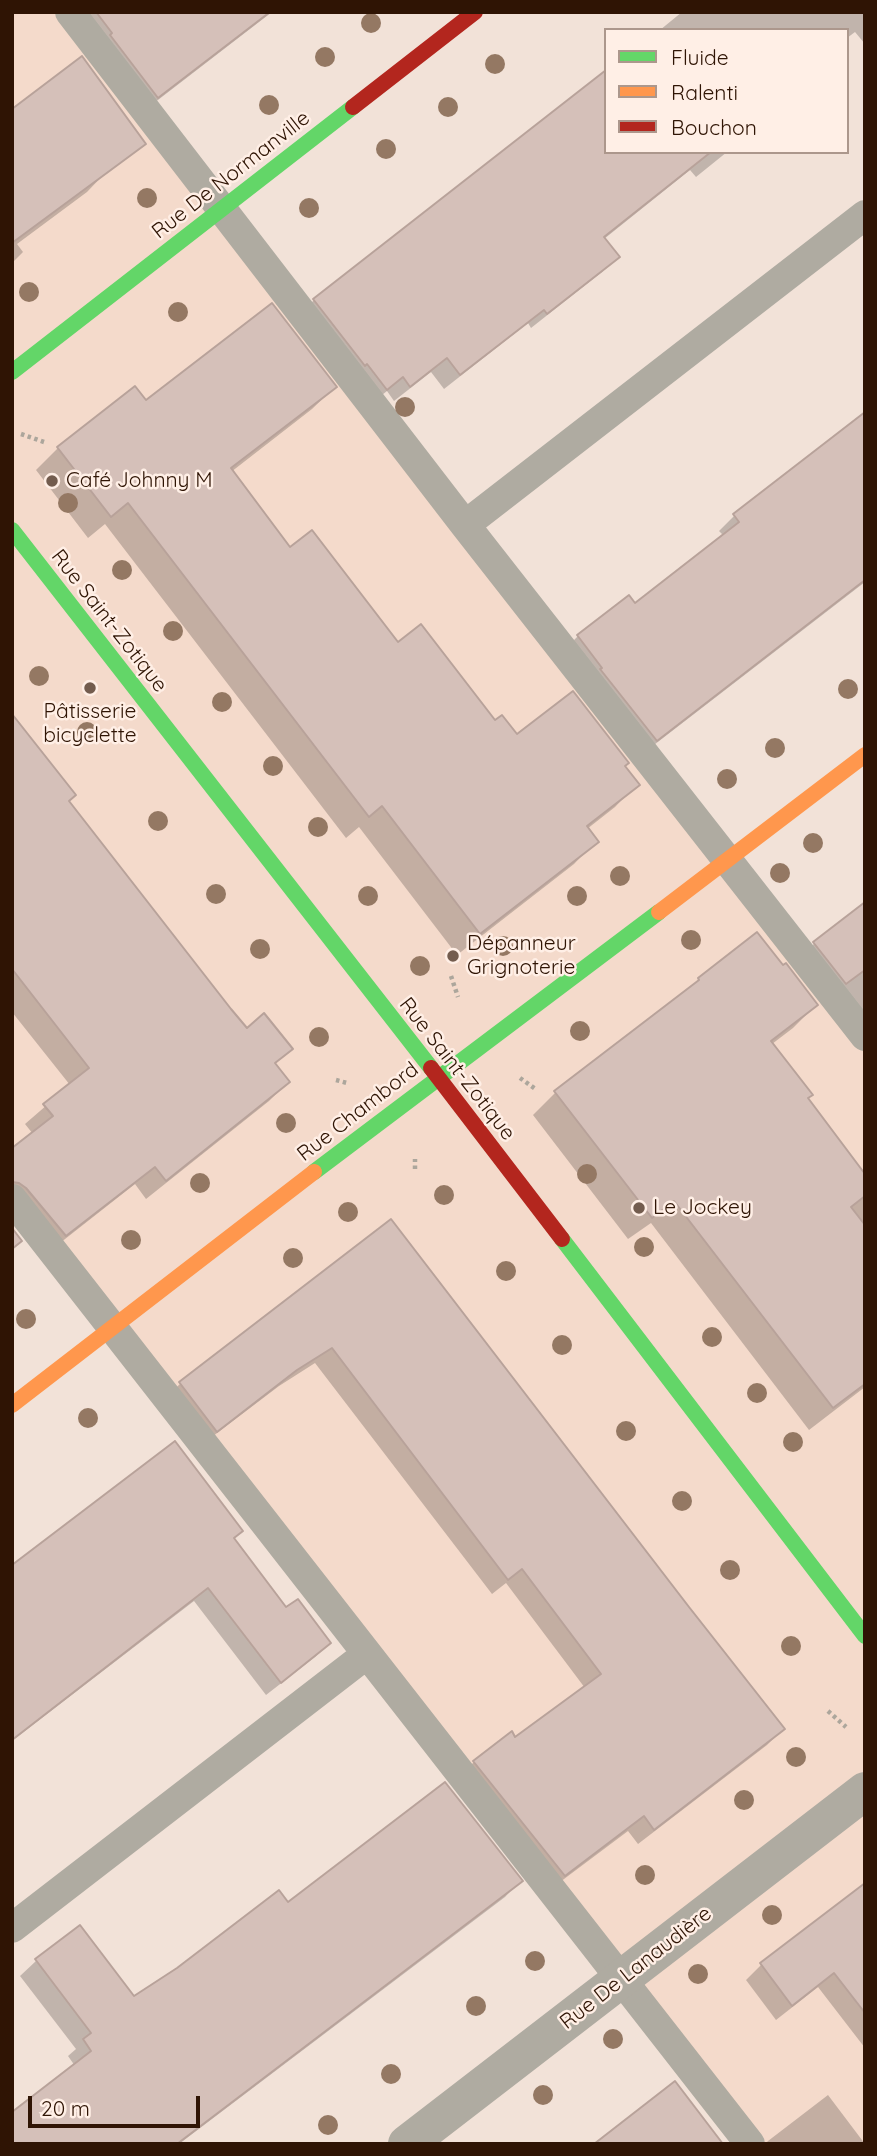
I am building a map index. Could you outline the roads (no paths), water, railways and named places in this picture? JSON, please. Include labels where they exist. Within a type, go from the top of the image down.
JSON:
[{"type":"street","name":"Rue De Normanville","points":[[12,372],[475,12]]},
{"type":"street","name":"Rue Saint-Zotique","points":[[12,530],[438,1077],[865,1636]]},
{"type":"street","name":"Rue Chambord","points":[[12,1405],[438,1077],[728,861],[865,755]]},
{"type":"street","name":"Rue De Lanaudière","points":[[407,2144],[865,1791]]},
{"type":"lane","points":[[70,12],[464,525],[865,1036]]},
{"type":"lane","points":[[464,525],[865,215]]},
{"type":"lane","points":[[12,1199],[750,2144]]},
{"type":"lane","points":[[12,1928],[367,1654]]},
{"type":"place","name":"Café Johnny M","points":[[52,481]]},
{"type":"place","name":"Pâtisserie bicyclette","points":[[90,688]]},
{"type":"place","name":"Dépanneur Grignoterie","points":[[453,956]]},
{"type":"place","name":"Le Jockey","points":[[639,1208]]}]
